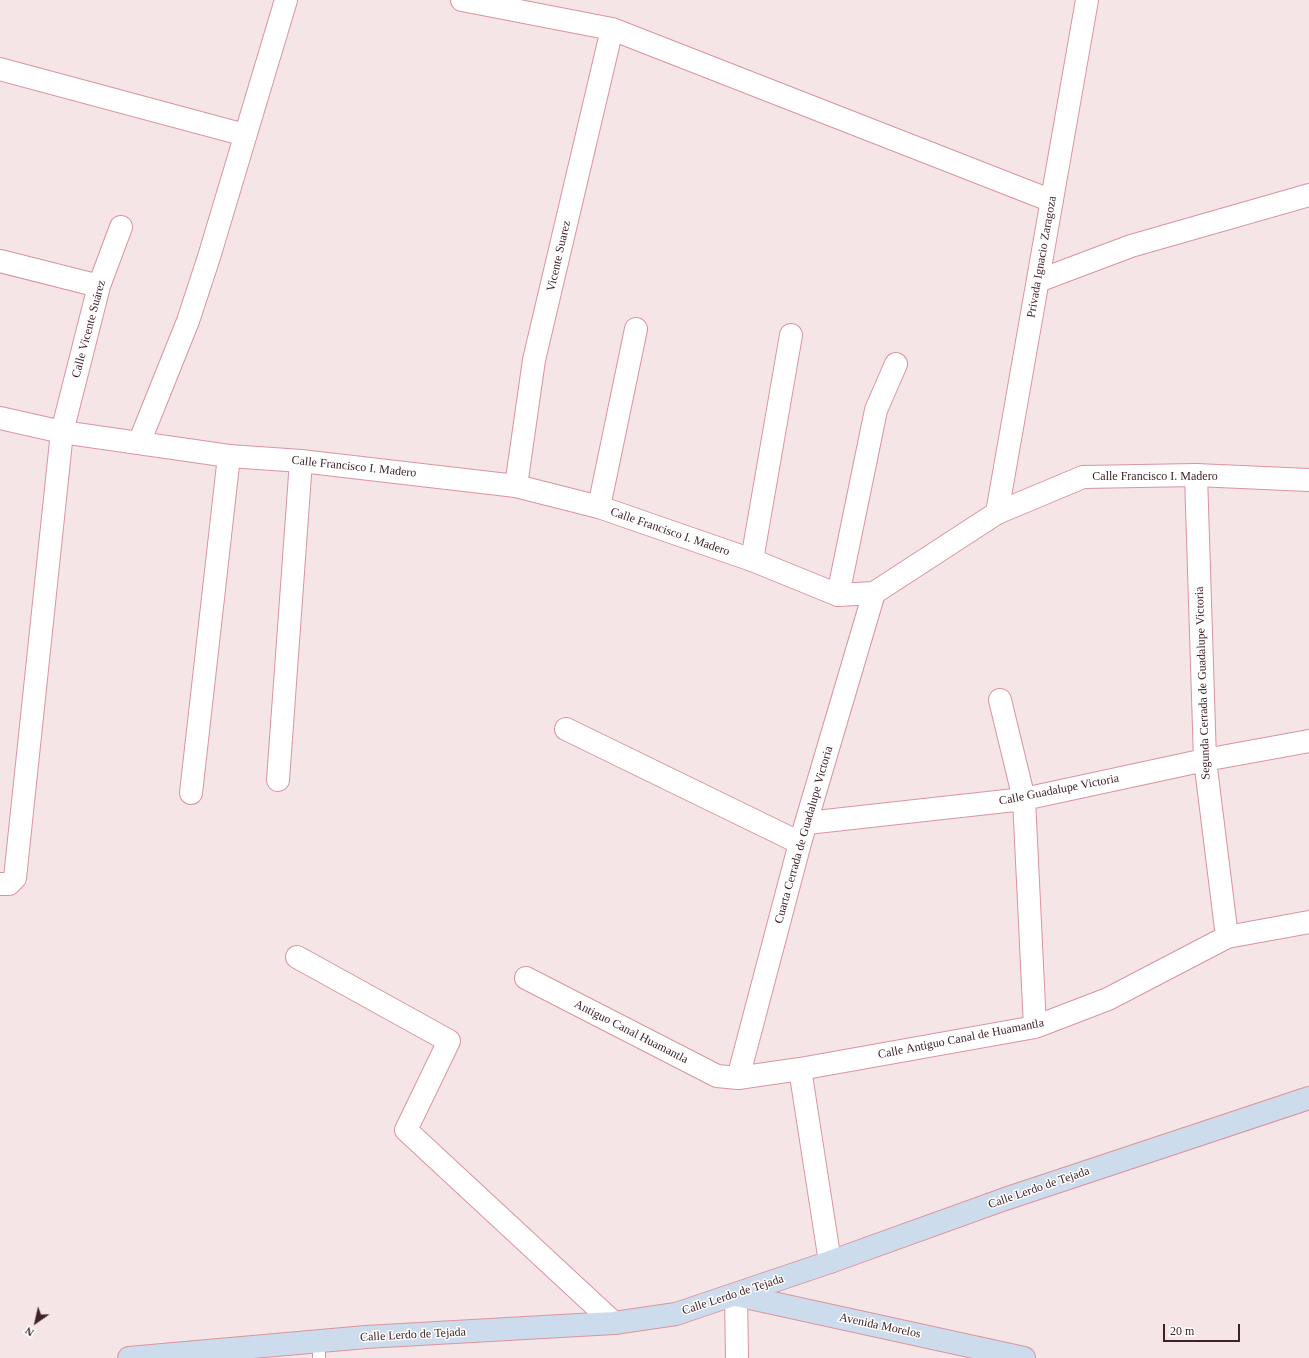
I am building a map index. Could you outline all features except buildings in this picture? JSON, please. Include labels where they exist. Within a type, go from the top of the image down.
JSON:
[{"type":"main road","name":"Calle Lerdo de Tejada","points":[[129,1358],[319,1350],[614,1323],[676,1314],[736,1295],[1005,1199],[1309,1098]]},
{"type":"main road","name":"Avenida Morelos","points":[[736,1295],[1024,1358]]},
{"type":"street","points":[[139,443],[188,321],[209,257],[286,0]]},
{"type":"street","points":[[462,0],[612,29],[1052,201]]},
{"type":"street","name":"Privada Ignacio Zaragoza","points":[[997,513],[1087,0]]},
{"type":"street","name":"Vicente Suarez","points":[[516,486],[534,360],[612,29]]},
{"type":"street","points":[[0,68],[246,135]]},
{"type":"street","points":[[1038,281],[1131,246],[1309,195]]},
{"type":"street","name":"Calle Vicente Suárez","points":[[0,884],[9,884],[15,878],[62,432],[99,286],[122,228]]},
{"type":"street","points":[[0,261],[99,286]]},
{"type":"street","points":[[599,507],[636,329]]},
{"type":"street","points":[[752,560],[791,335]]},
{"type":"street","points":[[838,595],[876,410],[896,364]]},
{"type":"street","name":"Calle Francisco I. Madero","points":[[0,418],[62,432],[228,456],[301,461],[516,486],[599,507],[752,560],[838,595],[874,593],[997,513],[1083,477],[1196,475],[1309,480]]},
{"type":"street","points":[[191,793],[228,456]]},
{"type":"street","points":[[278,780],[301,461]]},
{"type":"street","name":"Segunda Cerrada de Guadalupe Victoria","points":[[1196,475],[1205,760],[1227,937]]},
{"type":"street","name":"Cuarta Cerrada de Guadalupe Victoria","points":[[738,1078],[803,833],[874,593]]},
{"type":"street","points":[[1000,700],[1024,799],[1035,1026]]},
{"type":"street","points":[[566,729],[803,833]]},
{"type":"street","name":"Calle Guadalupe Victoria","points":[[803,833],[1024,799],[1205,760],[1309,741]]},
{"type":"street","name":"Calle Antiguo Canal de Huamantla","points":[[738,1078],[800,1069],[1035,1026],[1108,999],[1227,937],[1309,922]]},
{"type":"street","points":[[297,957],[449,1041],[406,1130],[614,1323]]},
{"type":"street","name":"Antiguo Canal Huamantla","points":[[526,978],[717,1076],[738,1078]]},
{"type":"street","points":[[800,1069],[830,1262]]},
{"type":"street","points":[[736,1295],[738,1358]]}]
